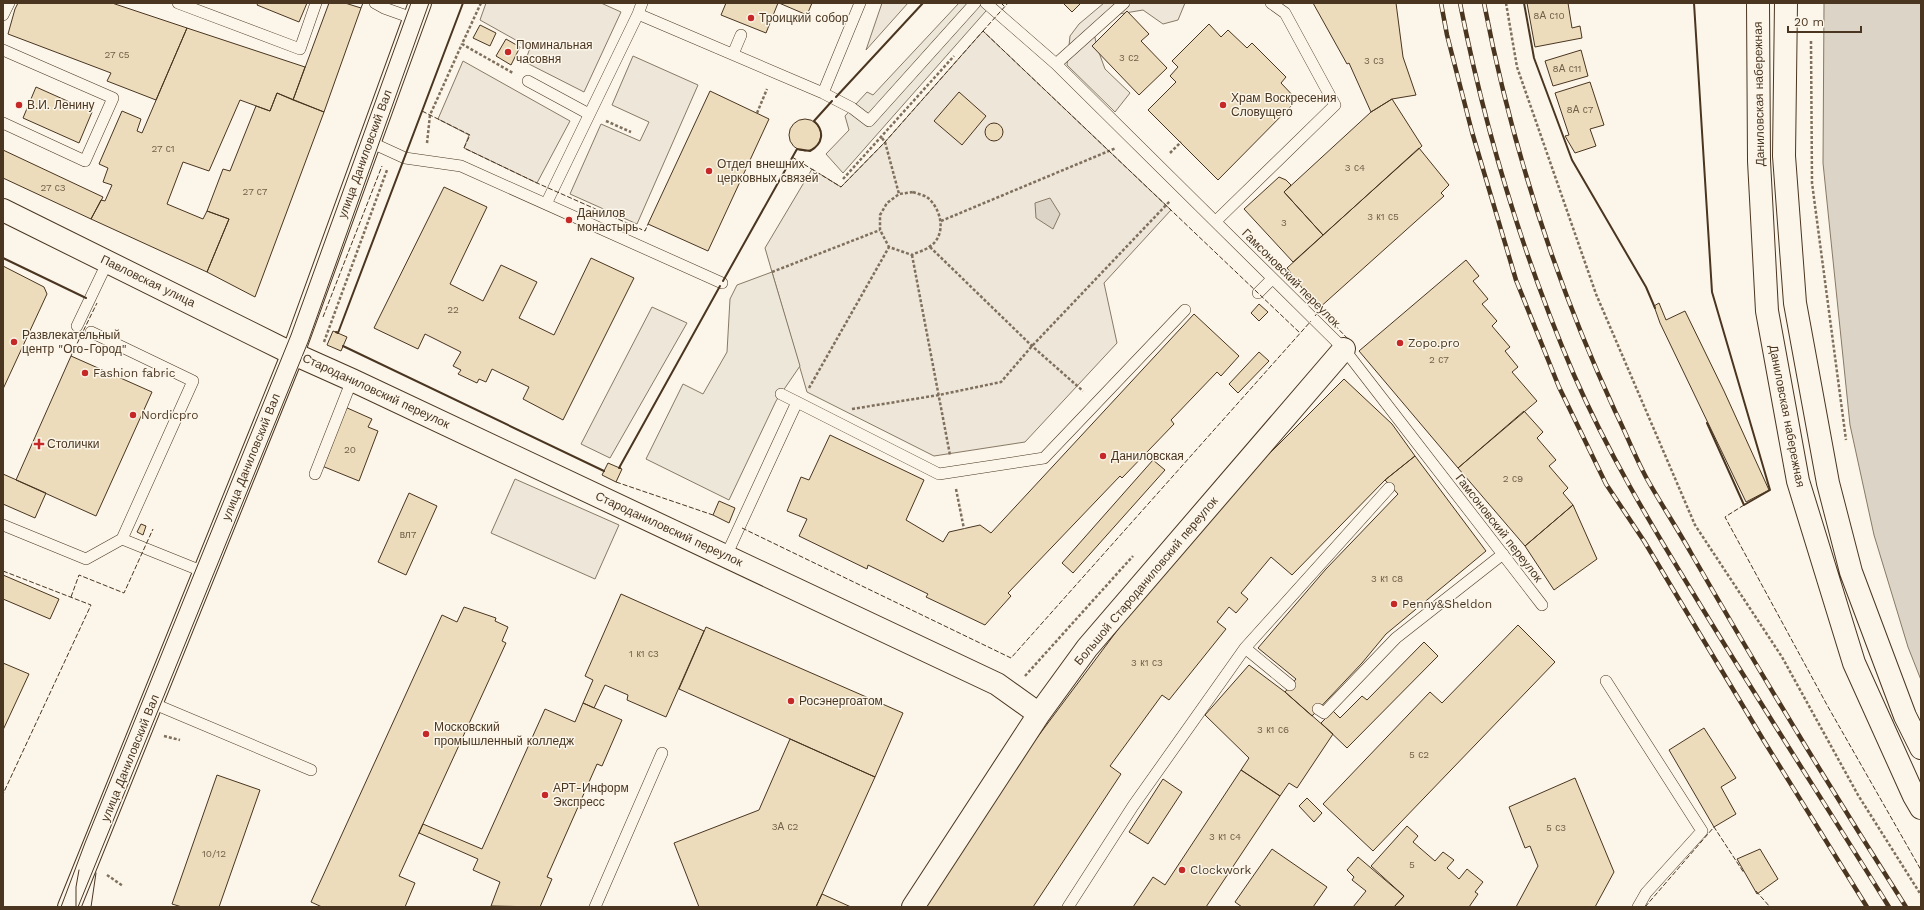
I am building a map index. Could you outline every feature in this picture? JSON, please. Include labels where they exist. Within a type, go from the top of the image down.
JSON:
[{"type":"main road","name":"Даниловская набережная","points":[[1758,3],[1759,161],[1767,311],[1798,481],[1854,663],[1914,796],[1921,808]]},
{"type":"main road","name":"Даниловская набережная","points":[[1786,3],[1784,156],[1795,303],[1828,483],[1851,572],[1905,716],[1921,748]]},
{"type":"main road","name":"улица Даниловский Вал","points":[[69,907],[293,353],[418,11]]},
{"type":"main road","name":"Павловская улица","points":[[3,210],[293,353]]},
{"type":"main road","name":"Большой Староданиловский переулок","points":[[913,907],[1039,714],[1086,648],[1347,345]]},
{"type":"main road","name":"Староданиловский переулок","points":[[293,353],[996,684],[1039,714]]},
{"type":"lane","points":[[3,15],[9,3]]},
{"type":"lane","points":[[178,3],[300,50],[316,3]]},
{"type":"lane","points":[[375,3],[384,8],[418,11]]},
{"type":"lane","points":[[823,93],[860,3]]},
{"type":"lane","points":[[546,204],[639,6],[733,54],[823,93],[852,108],[869,121],[975,3]]},
{"type":"lane","name":"Гамсоновский переулок","points":[[986,3],[1056,64],[1216,221],[1272,279],[1347,345],[1542,605]]},
{"type":"lane","points":[[1056,64],[1124,3]]},
{"type":"lane","points":[[1216,221],[1335,104],[1285,13],[1271,3]]},
{"type":"lane","points":[[733,54],[741,35]]},
{"type":"lane","points":[[3,50],[113,98],[85,161],[3,123]]},
{"type":"lane","points":[[528,81],[589,114]]},
{"type":"lane","points":[[370,142],[405,158],[461,166],[722,283]]},
{"type":"lane","points":[[77,326],[108,261]]},
{"type":"lane","points":[[1258,293],[1272,279]]},
{"type":"lane","points":[[781,394],[939,474],[1044,458],[1185,310]]},
{"type":"lane","points":[[3,525],[86,559],[122,539],[193,381],[91,332]]},
{"type":"lane","points":[[314,474],[352,380]]},
{"type":"lane","points":[[726,556],[797,402]]},
{"type":"lane","points":[[1068,907],[1133,806],[1245,648],[1389,488]]},
{"type":"lane","points":[[122,539],[204,572]]},
{"type":"lane","points":[[1318,709],[1324,713],[1396,638],[1503,554]]},
{"type":"lane","points":[[1245,648],[1290,685]]},
{"type":"lane","points":[[1606,681],[1702,831],[1646,893],[1638,907]]},
{"type":"lane","points":[[152,703],[310,770]]},
{"type":"lane","points":[[595,907],[662,753]]},
{"type":"path","points":[[425,160],[430,115],[481,3]]},
{"type":"path","points":[[1506,3],[1517,67],[1596,294],[1695,525],[1782,657],[1858,795],[1921,895]]},
{"type":"path","points":[[1811,34],[1812,183],[1846,442]]},
{"type":"path","points":[[462,44],[528,81]]},
{"type":"path","points":[[843,179],[955,55]]},
{"type":"path","points":[[757,113],[775,72]]},
{"type":"path","points":[[589,114],[631,132]]},
{"type":"path","points":[[885,142],[899,194]]},
{"type":"path","points":[[1177,146],[1181,142]]},
{"type":"path","points":[[941,222],[1121,146]]},
{"type":"path","points":[[913,192],[927,197],[937,208],[941,222],[939,235],[930,247],[912,255],[889,247],[880,230],[880,216],[887,203],[899,194],[913,192]]},
{"type":"path","points":[[836,422],[843,411],[939,395],[1001,382],[1032,346],[1165,205]]},
{"type":"path","points":[[772,272],[880,230]]},
{"type":"path","points":[[797,402],[807,392],[889,247]]},
{"type":"path","points":[[930,247],[1032,346],[1077,386]]},
{"type":"path","points":[[912,255],[950,454]]},
{"type":"path","points":[[953,472],[964,528]]},
{"type":"path","points":[[161,735],[180,740]]},
{"type":"path","points":[[105,874],[123,886]]},
{"type":"shaded area","points":[[486,3],[601,3],[621,12],[584,92],[525,62],[530,48],[480,20]]},
{"type":"shaded area","points":[[882,3],[908,3],[866,50]]},
{"type":"shaded area","points":[[959,3],[993,3],[843,173],[826,154],[849,130],[845,116],[867,92],[873,95]]},
{"type":"shaded area","points":[[1104,3],[1185,3],[1178,20],[1163,24],[1143,10],[1119,14],[1094,33],[1097,47],[1105,69],[1130,93],[1115,112],[1067,65],[1070,36],[1079,24]]},
{"type":"shaded area","points":[[1824,3],[1921,3],[1921,680],[1908,647],[1874,535],[1850,425],[1823,163]]},
{"type":"shaded area","points":[[983,31],[1171,210],[1104,283],[1117,343],[1025,442],[934,456],[807,392],[765,248],[812,169],[841,187],[885,142]]},
{"type":"shaded area","points":[[633,56],[698,85],[637,224],[570,194],[601,124],[640,141],[649,122],[612,105]]},
{"type":"shaded area","points":[[463,61],[570,121],[537,183],[464,148],[469,135],[438,119]]},
{"type":"shaded area","points":[[1050,198],[1060,214],[1053,229],[1036,218],[1035,203]]},
{"type":"shaded area","points":[[772,272],[800,366],[776,401],[729,500],[646,459],[683,384],[703,394],[727,352],[730,299],[737,285]]},
{"type":"shaded area","points":[[652,307],[687,323],[610,458],[581,444]]},
{"type":"shaded area","points":[[515,479],[619,525],[595,579],[491,533]]},
{"type":"building","points":[[18,3],[112,3],[187,28],[156,100],[107,81],[111,73],[8,34]]},
{"type":"building","points":[[258,3],[307,3],[299,22],[257,5]]},
{"type":"building","points":[[329,3],[345,3],[361,8],[324,112],[293,100]]},
{"type":"building","name":"Троицкий собор","points":[[726,3],[778,3],[766,33],[721,15]]},
{"type":"building","name":"Троицкий собор","points":[[779,3],[812,3],[807,15]]},
{"type":"building","points":[[1063,3],[1081,3],[1072,12]]},
{"type":"building","points":[[1313,3],[1396,3],[1403,57],[1416,95],[1392,99],[1371,112],[1349,63],[1347,64]]},
{"type":"building","points":[[1527,3],[1568,3],[1572,28],[1580,26],[1582,38],[1535,47]]},
{"type":"building","points":[[1127,11],[1149,34],[1141,41],[1167,68],[1139,95],[1092,46]]},
{"type":"building","name":"Храм Воскресения Словущего","points":[[1209,24],[1221,37],[1228,30],[1247,48],[1252,43],[1286,77],[1281,83],[1297,100],[1218,180],[1148,110],[1176,82],[1170,76],[1178,67],[1172,61]]},
{"type":"building","points":[[480,25],[496,33],[490,46],[473,38]]},
{"type":"building","points":[[187,28],[305,67],[293,100],[277,93],[270,111],[240,100],[209,171],[183,162],[167,204],[203,219],[207,211],[229,219],[207,272],[91,219],[101,200],[105,201],[112,185],[103,182],[108,168],[99,164],[122,111],[141,119],[137,131],[142,133]]},
{"type":"building","name":"Поминальная часовня","points":[[506,39],[520,47],[511,65],[496,56]]},
{"type":"building","points":[[1581,50],[1588,76],[1553,86],[1545,61]]},
{"type":"building","points":[[1590,82],[1604,125],[1590,129],[1596,146],[1575,153],[1565,136],[1569,135],[1555,93]]},
{"type":"building","points":[[36,87],[92,112],[79,143],[23,118]]},
{"type":"building","name":"Отдел внешних церковных связей","points":[[710,91],[769,119],[708,251],[648,224]]},
{"type":"building","points":[[959,92],[986,116],[962,145],[934,121]]},
{"type":"building","points":[[277,93],[324,112],[255,297],[207,272],[229,219],[207,211],[223,169],[230,171],[256,106],[270,111]]},
{"type":"building","points":[[1392,99],[1422,146],[1323,235],[1284,192],[1371,112]]},
{"type":"building","points":[[802,119],[808,119],[817,123],[821,135],[817,147],[808,151],[802,151],[793,147],[789,138],[789,132],[793,123]]},
{"type":"building","points":[[994,123],[1000,126],[1003,132],[1000,138],[994,141],[988,138],[985,132],[988,126]]},
{"type":"building","points":[[1419,148],[1449,185],[1441,193],[1444,196],[1318,309],[1287,268]]},
{"type":"building","points":[[3,150],[103,197],[91,219],[3,178]]},
{"type":"building","points":[[1279,177],[1286,180],[1291,185],[1284,192],[1323,235],[1293,262],[1244,209]]},
{"type":"building","points":[[444,187],[487,207],[450,284],[483,301],[501,265],[537,282],[519,318],[554,335],[591,258],[634,278],[563,420],[523,399],[529,387],[492,369],[486,382],[479,379],[477,383],[458,374],[461,370],[453,366],[461,352],[425,334],[418,349],[374,328]]},
{"type":"building","points":[[1466,260],[1479,276],[1473,281],[1488,299],[1482,304],[1497,321],[1492,326],[1510,347],[1505,351],[1518,367],[1512,372],[1537,401],[1458,468],[1359,351]]},
{"type":"building","name":"Развлекательный центр \"Ого-Город\"","points":[[3,266],[44,287],[47,294],[3,389]]},
{"type":"building","points":[[1659,303],[1666,320],[1685,311],[1724,391],[1769,490],[1746,502],[1660,323],[1654,306]]},
{"type":"building","points":[[1259,304],[1268,312],[1259,321],[1251,313]]},
{"type":"building","name":"Даниловская","points":[[1194,314],[1239,356],[1221,376],[1217,372],[1171,420],[1174,424],[1122,478],[1120,476],[1008,593],[1011,596],[985,625],[926,597],[928,594],[868,565],[867,569],[799,536],[807,519],[787,511],[801,477],[809,480],[830,435],[924,480],[906,520],[943,542],[949,532],[980,525],[991,533]]},
{"type":"building","points":[[333,331],[347,337],[341,351],[327,345]]},
{"type":"building","points":[[1259,352],[1269,361],[1238,393],[1229,384]]},
{"type":"building","points":[[71,356],[152,392],[96,516],[16,480]]},
{"type":"building","points":[[1344,379],[1392,424],[1415,456],[1385,480],[1292,575],[1271,557],[1241,593],[1248,599],[1236,613],[1229,607],[1217,622],[1226,629],[1169,700],[1162,695],[1110,766],[1121,774],[1033,907],[923,907],[1030,747],[1131,612],[1243,480]]},
{"type":"building","points":[[345,407],[372,419],[368,427],[378,431],[359,481],[322,466]]},
{"type":"building","points":[[1524,411],[1543,432],[1537,438],[1556,460],[1549,466],[1568,488],[1563,493],[1573,505],[1525,546],[1458,468]]},
{"type":"building","points":[[1415,456],[1486,551],[1386,634],[1362,663],[1312,716],[1285,692],[1296,679],[1258,648],[1326,569],[1398,494],[1385,480]]},
{"type":"building","points":[[1153,460],[1165,470],[1073,573],[1062,563]]},
{"type":"building","points":[[608,463],[622,469],[616,482],[602,475]]},
{"type":"building","points":[[3,474],[46,493],[35,518],[3,504]]},
{"type":"building","points":[[409,493],[437,506],[406,575],[378,562]]},
{"type":"building","points":[[719,501],[735,508],[729,523],[713,515]]},
{"type":"building","points":[[1573,505],[1597,559],[1554,590],[1525,546]]},
{"type":"building","points":[[141,524],[146,526],[143,535],[137,532]]},
{"type":"building","points":[[3,575],[59,599],[50,619],[3,599]]},
{"type":"building","points":[[621,594],[704,631],[666,717],[627,700],[628,695],[605,685],[594,708],[583,703],[593,680],[585,676]]},
{"type":"building","name":"Московский промышленный колледж","points":[[464,607],[496,618],[495,621],[508,627],[502,641],[506,643],[399,876],[415,883],[405,907],[322,907],[311,902],[442,615],[457,622]]},
{"type":"building","points":[[1518,625],[1555,662],[1373,851],[1323,804],[1430,692],[1442,703]]},
{"type":"building","name":"Росэнергоатом","points":[[706,627],[903,713],[875,777],[679,689]]},
{"type":"building","points":[[1424,642],[1438,656],[1347,748],[1321,723],[1333,711],[1340,718],[1362,696],[1367,700]]},
{"type":"building","points":[[3,663],[29,674],[3,730]]},
{"type":"building","points":[[1249,665],[1285,692],[1333,734],[1297,788],[1289,783],[1280,796],[1241,770],[1249,758],[1205,715]]},
{"type":"building","name":"АРТ-Информ Экспресс","points":[[583,703],[622,720],[602,766],[597,764],[547,877],[552,879],[540,907],[491,906],[500,882],[473,870],[478,859],[419,833],[423,824],[482,849],[545,709],[575,722]]},
{"type":"building","points":[[1704,728],[1736,778],[1721,787],[1736,814],[1714,827],[1669,750]]},
{"type":"building","points":[[790,739],[875,777],[816,907],[699,907],[674,843],[759,810]]},
{"type":"building","points":[[1241,770],[1280,796],[1206,907],[1133,907],[1153,877],[1165,885]]},
{"type":"building","points":[[217,775],[260,790],[219,907],[182,907],[172,904]]},
{"type":"building","points":[[1575,778],[1614,872],[1595,907],[1516,907],[1538,866],[1530,846],[1525,848],[1509,807]]},
{"type":"building","points":[[1163,779],[1182,792],[1148,844],[1129,832]]},
{"type":"building","points":[[1307,798],[1322,813],[1314,822],[1299,806]]},
{"type":"building","points":[[1407,826],[1418,836],[1413,842],[1435,861],[1443,852],[1454,860],[1447,868],[1459,879],[1467,869],[1483,882],[1475,892],[1478,894],[1469,907],[1394,907],[1404,896],[1371,866]]},
{"type":"building","points":[[1272,849],[1327,887],[1313,907],[1242,907],[1235,902]]},
{"type":"building","points":[[1760,849],[1778,879],[1757,894],[1737,859]]},
{"type":"building","points":[[1358,857],[1404,896],[1394,907],[1353,907],[1366,891],[1352,880],[1354,877],[1347,870]]},
{"type":"building","points":[[822,894],[851,907],[816,907]]},
{"type":"tram line","points":[[61,907],[85,843],[291,335],[411,3]]},
{"type":"tram line","points":[[78,907],[308,342],[429,3]]},
{"type":"tram line","points":[[76,907],[76,887],[79,870]]},
{"type":"tram line","points":[[91,907],[96,873]]},
{"type":"railway","points":[[1441,3],[1447,35],[1472,132],[1516,280],[1559,387],[1606,484],[1644,541],[1764,741],[1867,907]]},
{"type":"railway","points":[[1460,3],[1481,98],[1507,192],[1522,238],[1555,330],[1600,431],[1661,540],[1741,672],[1889,907]]},
{"type":"railway","points":[[1484,3],[1507,108],[1521,159],[1554,262],[1593,362],[1638,462],[1770,687],[1906,907]]},
{"type":"fence","points":[[361,8],[363,3]]},
{"type":"fence","points":[[1001,3],[1004,6]]},
{"type":"fence","points":[[983,31],[1008,3]]},
{"type":"fence","points":[[792,157],[841,187],[885,142],[983,31],[1300,333]]},
{"type":"fence","points":[[422,111],[470,135],[464,148],[537,183],[645,231],[648,224]]},
{"type":"fence","points":[[323,317],[382,166]]},
{"type":"fence","points":[[71,356],[97,303]]},
{"type":"fence","points":[[1320,310],[1349,340]]},
{"type":"fence","points":[[1315,316],[1320,310]]},
{"type":"fence","points":[[742,528],[1011,658],[1311,321]]},
{"type":"fence","points":[[616,482],[713,515]]},
{"type":"fence","points":[[1744,505],[1725,517],[1827,705],[1921,870]]},
{"type":"fence","points":[[71,597],[79,575],[124,593],[153,529]]},
{"type":"fence","points":[[3,571],[91,605],[3,794]]},
{"type":"fence","points":[[1645,907],[1714,827],[1744,873]]},
{"type":"fence","points":[[1756,891],[1770,907]]},
{"type":"wall","points":[[336,332],[338,333],[463,3]]},
{"type":"wall","points":[[836,97],[923,3]]},
{"type":"wall","points":[[1524,3],[1534,58],[1572,160],[1646,287],[1655,308]]},
{"type":"wall","points":[[1694,3],[1712,292],[1770,490],[1744,505],[1707,423]]},
{"type":"wall","points":[[723,281],[797,149],[810,151],[818,145],[821,133],[818,125],[814,121],[832,101]]},
{"type":"wall","points":[[3,258],[86,298]]},
{"type":"wall","points":[[620,468],[720,286]]},
{"type":"wall","points":[[343,346],[604,471]]},
{"type":"place","name":"Троицкий собор","points":[[751,18]]},
{"type":"place","name":"Поминальная часовня","points":[[508,52]]},
{"type":"place","name":"В.И. Ленину","points":[[19,105]]},
{"type":"place","name":"Храм Воскресения Словущего","points":[[1223,105]]},
{"type":"place","name":"Отдел внешних церковных связей","points":[[709,171]]},
{"type":"place","name":"Данилов монастырь","points":[[569,220]]},
{"type":"place","name":"Развлекательный центр \"Ого-Город\"","points":[[14,342]]},
{"type":"place","name":"Zopo.pro","points":[[1400,343]]},
{"type":"place","name":"Fashion fabric","points":[[85,373]]},
{"type":"place","name":"Nordicpro","points":[[133,415]]},
{"type":"place","name":"Столички","points":[[39,444]]},
{"type":"place","name":"Даниловская","points":[[1103,456]]},
{"type":"place","name":"Penny&Sheldon","points":[[1394,604]]},
{"type":"place","name":"Росэнергоатом","points":[[791,701]]},
{"type":"place","name":"Московский промышленный колледж","points":[[426,734]]},
{"type":"place","name":"АРТ-Информ Экспресс","points":[[545,795]]},
{"type":"place","name":"Clockwork","points":[[1182,870]]}]
